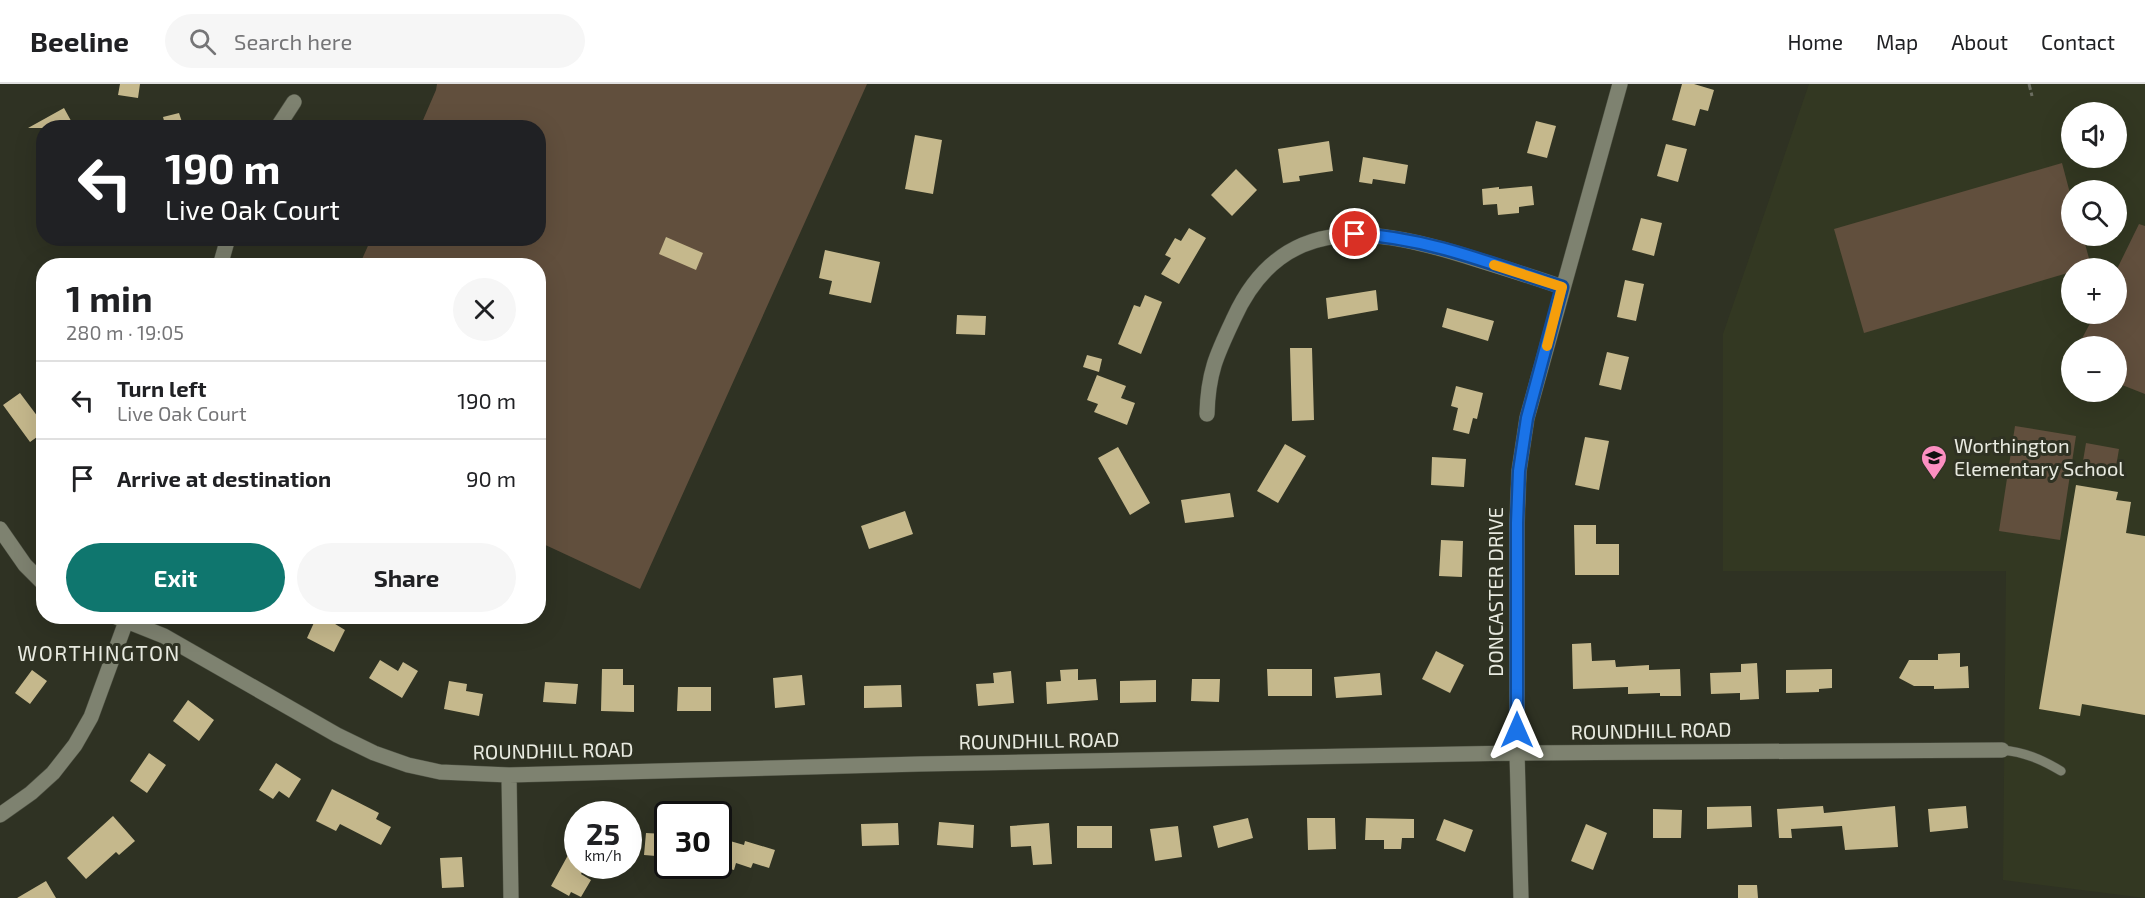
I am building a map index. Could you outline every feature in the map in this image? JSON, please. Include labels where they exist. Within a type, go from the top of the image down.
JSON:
[{"type":"street","name":"DONCASTER DRIVE","points":[[1521,898],[1517,753],[1519,471],[1527,418],[1620,84]]},
{"type":"street","points":[[282,120],[294,102]]},
{"type":"street","points":[[1207,414],[1208,387],[1212,366],[1240,305],[1254,283],[1273,263],[1297,249],[1324,238],[1355,234],[1384,235],[1439,247],[1562,287]]},
{"type":"street","points":[[0,529],[25,565],[36,576]]},
{"type":"street","points":[[0,815],[31,793],[53,772],[75,745],[91,717],[121,624]]},
{"type":"street","name":"ROUNDHILL ROAD","points":[[137,624],[164,636],[337,735],[374,753],[408,765],[440,772],[509,775],[1517,753],[2002,750]]},
{"type":"street","points":[[509,775],[511,898]]},
{"type":"lane","points":[[2002,750],[2018,751],[2035,757],[2061,771]]},
{"type":"path","points":[[2029,84],[2032,96]]},
{"type":"shaded area","points":[[437,84],[867,84],[640,589],[546,545],[546,258],[363,258],[368,246],[546,246],[546,120],[423,120]]},
{"type":"shaded area","name":"Worthington Elementary School","points":[[1809,84],[2145,84],[2145,898],[2003,880],[2006,571],[1723,571],[1723,334]]},
{"type":"shaded area","points":[[2061,163],[2066,180],[2061,180],[2061,246],[2086,246],[2089,258],[2061,258],[2061,275],[1864,333],[1834,229]]},
{"type":"shaded area","points":[[2139,224],[2145,226],[2145,394],[2127,387],[2127,336],[2083,336],[2090,324],[2127,324],[2127,258],[2122,258]]},
{"type":"shaded area","points":[[2015,426],[2076,436],[2060,540],[1999,531]]},
{"type":"shaded area","points":[[2086,443],[2119,449],[2114,479],[2081,473]]},
{"type":"building","points":[[120,84],[140,84],[138,98],[118,95]]},
{"type":"building","points":[[1682,84],[1694,84],[1714,90],[1708,111],[1700,109],[1695,126],[1672,120]]},
{"type":"building","points":[[64,108],[71,120],[42,120]]},
{"type":"building","points":[[179,113],[181,120],[164,120],[163,117]]},
{"type":"building","points":[[1536,121],[1556,126],[1547,158],[1527,153]]},
{"type":"building","points":[[915,135],[942,140],[933,194],[905,189]]},
{"type":"building","points":[[1329,141],[1333,171],[1299,176],[1300,181],[1283,183],[1278,149]]},
{"type":"building","points":[[1666,144],[1687,149],[1678,182],[1657,176]]},
{"type":"building","points":[[1363,157],[1408,165],[1405,184],[1373,179],[1372,184],[1359,182]]},
{"type":"building","points":[[1236,169],[1257,190],[1232,216],[1211,195]]},
{"type":"building","points":[[1532,186],[1534,205],[1519,207],[1519,213],[1498,215],[1497,204],[1483,205],[1482,189]]},
{"type":"building","points":[[1641,218],[1662,223],[1654,256],[1632,250]]},
{"type":"building","points":[[1189,228],[1206,238],[1179,284],[1161,274],[1171,258],[1165,255],[1175,238],[1181,241]]},
{"type":"building","points":[[666,237],[703,253],[696,270],[659,254]]},
{"type":"building","points":[[825,250],[880,262],[871,303],[829,294],[832,281],[819,278]]},
{"type":"building","points":[[1625,280],[1644,284],[1636,321],[1617,317]]},
{"type":"building","points":[[1376,290],[1378,310],[1328,319],[1326,298]]},
{"type":"building","points":[[1145,295],[1162,302],[1141,354],[1118,344],[1134,305],[1140,307]]},
{"type":"building","points":[[1447,308],[1494,321],[1488,341],[1442,327]]},
{"type":"building","points":[[957,315],[986,316],[985,335],[956,334]]},
{"type":"building","points":[[1290,348],[1312,348],[1314,420],[1292,421]]},
{"type":"building","points":[[1607,352],[1629,357],[1621,390],[1599,385]]},
{"type":"building","points":[[1087,355],[1102,359],[1099,372],[1083,367]]},
{"type":"building","points":[[1097,375],[1126,386],[1121,398],[1135,403],[1127,425],[1094,412],[1098,404],[1087,400]]},
{"type":"building","points":[[1456,386],[1483,393],[1477,419],[1473,418],[1469,434],[1453,430],[1458,408],[1451,406]]},
{"type":"building","points":[[20,393],[36,414],[36,438],[30,442],[3,405]]},
{"type":"building","points":[[1585,437],[1609,441],[1599,490],[1575,485]]},
{"type":"building","points":[[1285,444],[1306,456],[1278,503],[1257,491]]},
{"type":"building","points":[[1118,447],[1150,503],[1130,515],[1098,458]]},
{"type":"building","points":[[1432,457],[1466,459],[1464,487],[1431,485]]},
{"type":"building","points":[[2076,485],[2118,492],[2116,500],[2131,502],[2126,533],[2145,536],[2145,715],[2082,704],[2080,716],[2039,709]]},
{"type":"building","points":[[1230,493],[1234,517],[1185,523],[1181,500]]},
{"type":"building","points":[[905,511],[913,534],[869,549],[861,526]]},
{"type":"building","points":[[1574,525],[1596,525],[1596,544],[1619,544],[1619,575],[1575,575]]},
{"type":"building","points":[[1441,540],[1463,541],[1462,577],[1439,576]]},
{"type":"building","points":[[313,624],[335,624],[345,630],[334,652],[307,638]]},
{"type":"building","points":[[1591,643],[1592,661],[1615,660],[1616,667],[1649,665],[1649,670],[1680,669],[1681,696],[1660,696],[1660,693],[1628,694],[1628,687],[1573,689],[1572,644]]},
{"type":"building","points":[[1436,651],[1464,665],[1450,693],[1422,679]]},
{"type":"building","points":[[1960,653],[1960,667],[1968,666],[1969,688],[1934,689],[1934,686],[1914,686],[1899,678],[1909,660],[1938,660],[1938,654]]},
{"type":"building","points":[[380,660],[398,671],[403,662],[418,671],[402,698],[369,678]]},
{"type":"building","points":[[1757,663],[1759,699],[1740,700],[1740,693],[1711,694],[1710,673],[1741,672],[1741,664]]},
{"type":"building","points":[[602,669],[623,669],[623,685],[634,685],[634,712],[601,711]]},
{"type":"building","points":[[1078,669],[1078,680],[1096,679],[1098,700],[1047,704],[1046,682],[1061,681],[1060,670]]},
{"type":"building","points":[[1267,669],[1312,669],[1312,696],[1268,696]]},
{"type":"building","points":[[1832,669],[1832,688],[1819,689],[1819,692],[1786,693],[1786,670]]},
{"type":"building","points":[[32,670],[47,681],[30,704],[15,693]]},
{"type":"building","points":[[1011,671],[1014,703],[978,706],[976,684],[994,683],[993,673]]},
{"type":"building","points":[[1380,673],[1382,695],[1336,698],[1334,677]]},
{"type":"building","points":[[802,675],[805,705],[775,708],[773,678]]},
{"type":"building","points":[[1192,679],[1220,679],[1219,702],[1191,701]]},
{"type":"building","points":[[1156,680],[1156,702],[1120,703],[1120,681]]},
{"type":"building","points":[[449,681],[467,684],[466,691],[483,694],[479,716],[444,709]]},
{"type":"building","points":[[545,682],[578,684],[576,704],[543,702]]},
{"type":"building","points":[[901,685],[902,707],[864,708],[864,686]]},
{"type":"building","points":[[678,687],[711,687],[711,711],[677,711]]},
{"type":"building","points":[[188,700],[214,720],[199,741],[173,721]]},
{"type":"building","points":[[149,753],[166,765],[147,793],[130,781]]},
{"type":"building","points":[[276,763],[301,779],[289,798],[279,791],[273,799],[259,790]]},
{"type":"building","points":[[332,789],[379,813],[376,819],[391,827],[381,845],[340,824],[336,831],[316,821]]},
{"type":"building","points":[[1751,806],[1752,827],[1707,829],[1707,807]]},
{"type":"building","points":[[1823,806],[1824,813],[1895,806],[1898,847],[1845,850],[1842,826],[1791,829],[1792,838],[1779,838],[1777,809]]},
{"type":"building","points":[[1966,806],[1968,828],[1930,832],[1928,809]]},
{"type":"building","points":[[1653,809],[1682,810],[1681,838],[1653,838]]},
{"type":"building","points":[[113,816],[135,841],[119,855],[116,852],[86,879],[67,858]]},
{"type":"building","points":[[1248,818],[1253,838],[1218,848],[1213,826]]},
{"type":"building","points":[[1307,818],[1335,818],[1336,849],[1308,850]]},
{"type":"building","points":[[1366,818],[1414,819],[1414,838],[1402,838],[1401,849],[1384,849],[1384,840],[1365,840]]},
{"type":"building","points":[[1444,819],[1473,830],[1465,852],[1436,840]]},
{"type":"building","points":[[939,822],[974,825],[973,848],[937,845]]},
{"type":"building","points":[[898,823],[899,845],[862,846],[861,824]]},
{"type":"building","points":[[1049,823],[1052,864],[1033,865],[1031,846],[1011,847],[1010,826]]},
{"type":"building","points":[[1586,824],[1607,833],[1593,870],[1571,861]]},
{"type":"building","points":[[1077,826],[1112,826],[1112,848],[1077,848]]},
{"type":"building","points":[[1178,826],[1182,857],[1155,861],[1150,829]]},
{"type":"building","points":[[646,833],[654,833],[654,856],[644,855]]},
{"type":"building","points":[[745,841],[775,850],[769,868],[753,863],[751,868],[736,863],[734,870],[732,870],[732,842],[744,845]]},
{"type":"building","points":[[462,857],[464,887],[442,888],[440,858]]},
{"type":"building","points":[[564,862],[564,879],[591,880],[581,897],[571,892],[569,896],[551,886]]},
{"type":"building","points":[[46,881],[56,898],[17,898]]},
{"type":"building","points":[[1738,885],[1757,885],[1758,898],[1738,898]]},
{"type":"slow traffic","points":[[1494,265],[1562,287],[1547,346]]},
{"type":"place","name":"Worthington Elementary School","points":[[1934,481]]},
{"type":"district","name":"WORTHINGTON","points":[[99,654]]},
{"type":"route","points":[[1355,234],[1384,235],[1439,247],[1562,287],[1527,418],[1519,471],[1517,730]]}]
